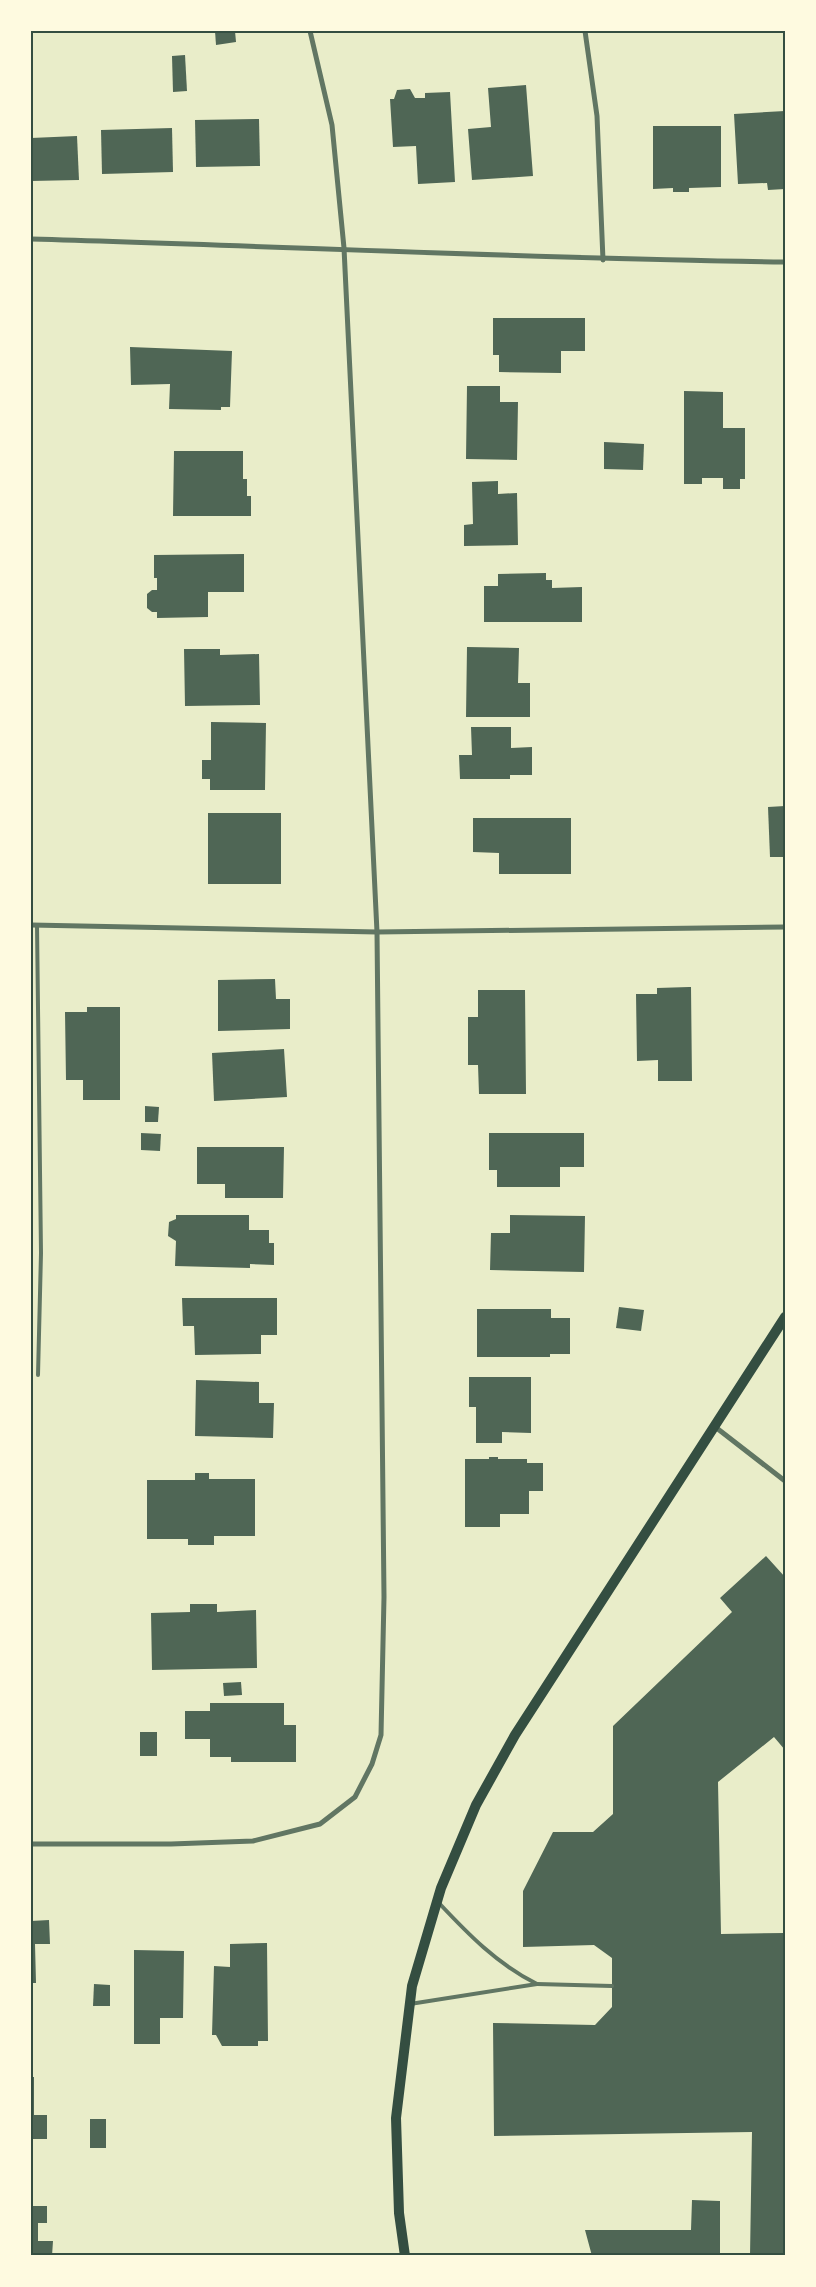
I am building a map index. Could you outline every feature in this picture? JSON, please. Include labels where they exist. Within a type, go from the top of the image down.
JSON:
[{"type":"main road","points":[[405,2256],[399,2213],[396,2118],[412,1986],[437,1901],[476,1805],[515,1736],[785,1317]]},
{"type":"street","points":[[31,1844],[171,1844],[253,1841],[320,1824],[355,1797],[372,1764],[381,1735],[384,1587],[377,932],[344,248],[332,125],[310,31]]},
{"type":"street","points":[[584,31],[597,116],[602,260]]},
{"type":"street","points":[[31,239],[344,248],[602,260],[785,262]]},
{"type":"street","points":[[34,925],[377,932],[785,927]]},
{"type":"street","points":[[714,1425],[785,1481]]},
{"type":"lane","points":[[34,925],[41,1254],[38,1376]]},
{"type":"lane","points":[[437,1901],[477,1942],[511,1971],[537,1984]]},
{"type":"lane","points":[[410,2004],[537,1984],[612,1986]]},
{"type":"building","points":[[215,31],[235,31],[236,42],[216,45]]},
{"type":"building","points":[[185,55],[187,91],[173,92],[172,56]]},
{"type":"building","points":[[526,85],[533,176],[472,180],[468,129],[491,127],[488,88]]},
{"type":"building","points":[[410,89],[415,98],[425,98],[425,93],[450,92],[455,182],[418,184],[416,146],[393,147],[390,99],[394,99],[397,90]]},
{"type":"building","points":[[785,111],[785,189],[768,190],[767,183],[738,184],[734,114]]},
{"type":"building","points":[[259,119],[260,166],[196,167],[195,120]]},
{"type":"building","points":[[653,126],[721,126],[721,187],[689,188],[689,192],[673,192],[673,188],[653,189]]},
{"type":"building","points":[[172,128],[173,172],[102,174],[101,130]]},
{"type":"building","points":[[77,136],[79,180],[31,181],[31,138]]},
{"type":"building","points":[[493,318],[585,318],[585,351],[561,351],[561,373],[499,372],[499,355],[493,355]]},
{"type":"building","points":[[130,347],[232,351],[230,407],[221,407],[221,410],[169,409],[170,384],[131,385]]},
{"type":"building","points":[[467,386],[500,386],[500,402],[518,402],[517,460],[466,459]]},
{"type":"building","points":[[684,391],[723,392],[723,428],[745,428],[745,479],[740,479],[740,489],[723,489],[723,478],[702,478],[702,484],[684,484]]},
{"type":"building","points":[[604,442],[644,444],[643,470],[604,469]]},
{"type":"building","points":[[174,451],[243,451],[243,479],[247,479],[247,496],[251,496],[251,516],[173,516]]},
{"type":"building","points":[[498,481],[498,494],[517,493],[518,545],[464,546],[464,525],[473,524],[472,482]]},
{"type":"building","points":[[244,554],[244,592],[208,592],[208,617],[157,618],[157,612],[152,612],[147,608],[147,594],[152,590],[157,590],[157,578],[154,578],[154,555]]},
{"type":"building","points":[[546,573],[546,580],[552,580],[552,588],[582,587],[582,622],[484,622],[484,586],[498,586],[498,574]]},
{"type":"building","points":[[467,647],[519,648],[518,683],[530,683],[530,717],[466,717]]},
{"type":"building","points":[[184,649],[220,649],[220,655],[259,654],[260,705],[185,706]]},
{"type":"building","points":[[211,722],[266,723],[265,790],[210,790],[210,779],[202,779],[202,760],[211,760]]},
{"type":"building","points":[[471,727],[511,727],[511,748],[532,747],[532,775],[510,775],[510,779],[460,779],[459,755],[472,755]]},
{"type":"building","points":[[785,806],[785,857],[770,857],[768,807]]},
{"type":"building","points":[[208,813],[281,813],[281,884],[208,884]]},
{"type":"building","points":[[473,818],[571,818],[571,874],[499,874],[499,853],[473,852]]},
{"type":"building","points":[[275,979],[276,999],[290,999],[290,1029],[218,1031],[218,980]]},
{"type":"building","points":[[691,987],[692,1081],[658,1081],[658,1060],[637,1061],[636,994],[657,994],[657,988]]},
{"type":"building","points":[[478,990],[525,990],[526,1094],[479,1094],[478,1065],[468,1065],[468,1017],[478,1017]]},
{"type":"building","points":[[87,1007],[120,1007],[120,1100],[83,1100],[83,1080],[66,1080],[65,1012],[87,1012]]},
{"type":"building","points":[[284,1049],[287,1097],[214,1101],[212,1053]]},
{"type":"building","points":[[145,1106],[159,1107],[158,1122],[145,1122]]},
{"type":"building","points":[[141,1133],[161,1134],[160,1151],[141,1150]]},
{"type":"building","points":[[489,1133],[584,1133],[584,1167],[560,1167],[560,1187],[497,1187],[497,1170],[489,1170]]},
{"type":"building","points":[[197,1147],[284,1147],[283,1198],[225,1198],[225,1184],[197,1184]]},
{"type":"building","points":[[176,1215],[249,1215],[249,1230],[269,1230],[269,1243],[274,1243],[274,1265],[250,1264],[250,1268],[175,1266],[176,1241],[168,1236],[169,1222],[176,1219]]},
{"type":"building","points":[[510,1215],[585,1216],[584,1272],[490,1270],[491,1233],[510,1233]]},
{"type":"building","points":[[182,1298],[277,1298],[277,1335],[261,1335],[261,1354],[195,1355],[194,1326],[183,1326]]},
{"type":"building","points":[[619,1307],[644,1310],[641,1331],[616,1328]]},
{"type":"building","points":[[477,1309],[551,1309],[551,1318],[570,1318],[570,1354],[550,1354],[550,1357],[477,1357]]},
{"type":"building","points":[[469,1377],[531,1377],[531,1433],[502,1432],[502,1443],[476,1443],[476,1407],[469,1407]]},
{"type":"building","points":[[196,1380],[259,1382],[259,1403],[274,1403],[273,1438],[195,1436]]},
{"type":"building","points":[[489,1457],[498,1457],[498,1459],[527,1459],[527,1463],[543,1463],[543,1491],[529,1491],[529,1514],[500,1514],[500,1527],[465,1527],[465,1459],[489,1459]]},
{"type":"building","points":[[195,1473],[209,1473],[209,1479],[255,1479],[255,1536],[214,1536],[214,1545],[188,1545],[188,1539],[147,1539],[147,1480],[195,1480]]},
{"type":"building","points":[[766,1556],[785,1577],[785,1750],[774,1737],[718,1782],[721,1934],[785,1933],[785,2256],[750,2256],[752,2132],[494,2136],[493,2023],[595,2025],[612,2007],[612,1958],[594,1945],[523,1947],[523,1891],[553,1832],[593,1832],[613,1814],[613,1726],[732,1612],[720,1598]]},
{"type":"building","points":[[190,1604],[217,1604],[217,1612],[256,1610],[257,1668],[152,1670],[151,1613],[190,1612]]},
{"type":"building","points":[[241,1682],[242,1695],[224,1696],[223,1683]]},
{"type":"building","points":[[210,1703],[284,1703],[284,1725],[296,1725],[296,1762],[231,1762],[231,1757],[210,1757],[210,1739],[185,1739],[185,1711],[210,1711]]},
{"type":"building","points":[[140,1732],[157,1732],[157,1756],[140,1756]]},
{"type":"building","points":[[49,1920],[50,1944],[35,1944],[36,1983],[31,1983],[31,1921]]},
{"type":"building","points":[[267,1943],[268,2041],[258,2041],[258,2046],[222,2046],[216,2035],[212,2035],[214,1966],[230,1967],[230,1944]]},
{"type":"building","points":[[134,1950],[184,1951],[183,2018],[160,2018],[160,2044],[134,2044]]},
{"type":"building","points":[[94,1984],[110,1985],[110,2006],[93,2006]]},
{"type":"building","points":[[31,2077],[34,2077],[34,2115],[47,2115],[47,2139],[31,2139]]},
{"type":"building","points":[[90,2119],[106,2119],[106,2148],[90,2148]]},
{"type":"building","points":[[692,2200],[720,2201],[720,2256],[592,2256],[585,2230],[691,2230]]},
{"type":"building","points":[[31,2206],[47,2206],[47,2223],[38,2223],[38,2241],[53,2241],[52,2256],[31,2256]]}]
